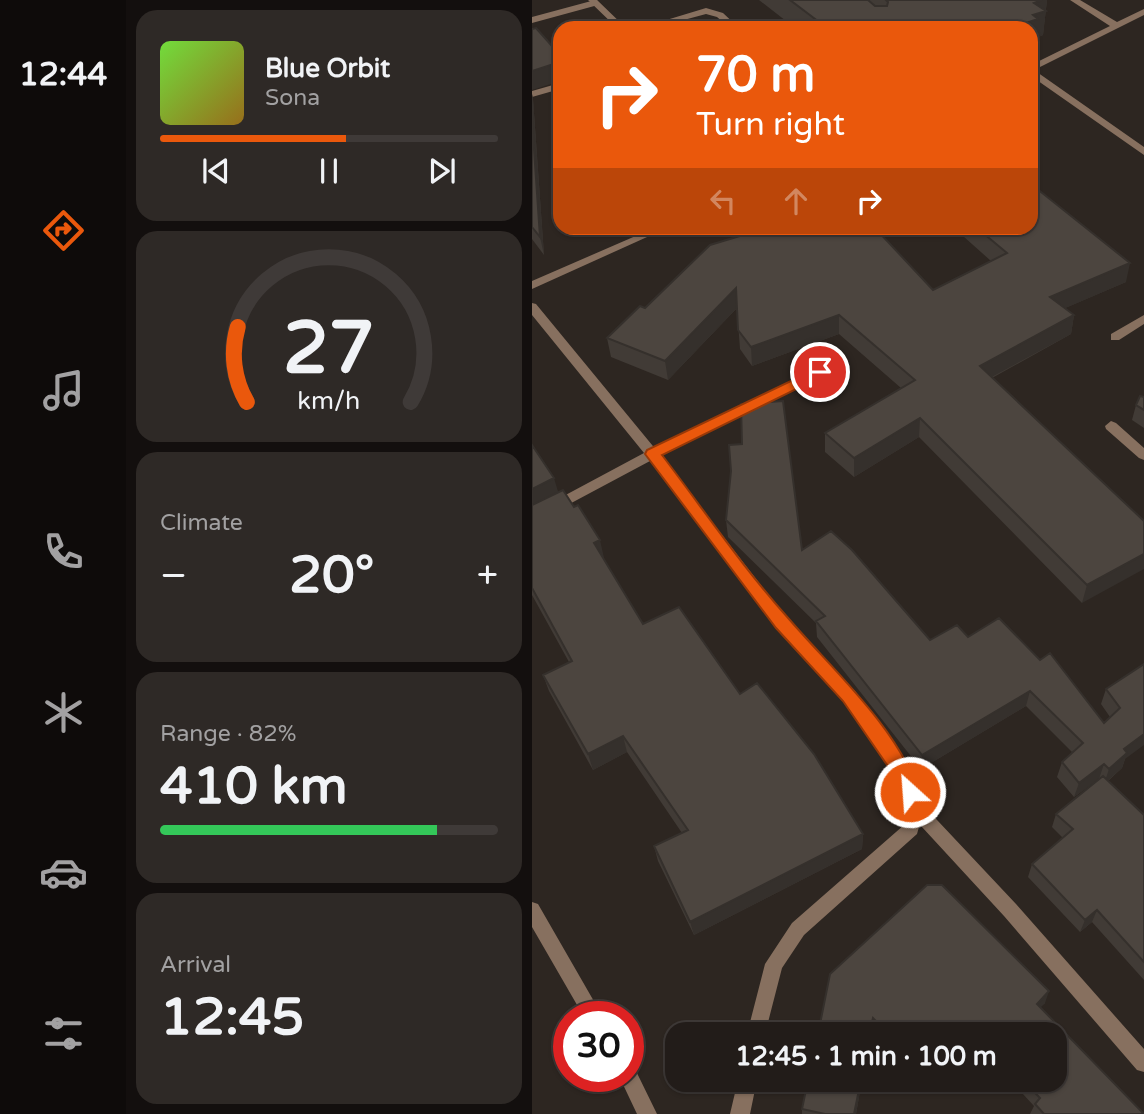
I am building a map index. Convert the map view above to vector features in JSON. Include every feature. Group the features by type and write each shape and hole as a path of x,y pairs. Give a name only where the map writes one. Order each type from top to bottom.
{"street":[{"path":"1074,0 1115,25"},
{"path":"532,20 594,1 615,21"},
{"path":"670,21 706,11 719,15 726,21"},
{"path":"1038,66 1144,12"},
{"path":"1038,75 1144,152"},
{"path":"532,94 553,88"},
{"path":"532,285 646,235"},
{"path":"532,307 652,454 782,623 850,696 904,774 916,809 1010,910 1144,1063"},
{"path":"1115,337 1144,319"},
{"path":"532,519 652,454 820,372"},
{"path":"1111,425 1144,455"},
{"path":"759,1022 774,964 798,929 911,829 916,809"},
{"path":"532,910 585,1001"},
{"path":"636,1092 647,1114"},
{"path":"740,1114 745,1092"}],"building":[{"path":"790,0 868,0 875,6 887,6 886,0 1042,0 1034,3 1046,11 1033,15 1038,19 1032,21 818,21"},
{"path":"536,28 553,47 553,64 532,71 532,29"},
{"path":"532,120 540,237 532,227"},
{"path":"1038,190 1130,263 1050,297 1074,315 980,366 1144,521 1144,554 1087,585 920,418 854,458 825,433 915,380 839,315 751,347 738,330 736,288 665,361 607,338 640,306 645,308 710,245 743,235 882,235 933,290 1007,253 985,235 1038,235"},
{"path":"1140,396 1144,397 1144,410 1136,405"},
{"path":"783,401 802,550 831,531 852,550 930,640 957,625 968,637 999,618 1040,660 1050,653 1104,723 1120,708 1106,689 1144,664 1144,734 1124,749 1127,753 1109,769 1104,764 1079,783 1062,762 1083,743 1030,691 922,755 816,621 825,616 726,520 731,471 729,445 742,444 741,404"},
{"path":"532,445 554,478 532,489"},
{"path":"563,490 574,507 578,505 600,540 594,543 643,624 679,607 740,694 757,683 814,754 863,834 690,922 654,846 688,830 623,736 588,754 543,675 572,661 532,588 532,505"},
{"path":"1103,776 1144,815 1144,962 1097,910 1085,920 1032,864 1073,829 1056,814"},
{"path":"927,885 942,885 1049,991 1037,1004 1055,1022 877,1022 873,1018 872,1022 820,1022 830,974"},
{"path":"1067,1035 1144,1114 1044,1114 1035,1104 1040,1098 1034,1092 1067,1092"},
{"path":"806,1092 859,1092 854,1114 825,1114 802,1109"}],"route":[{"path":"820,372 652,454 782,623 850,696 904,774 910,792"}]}
